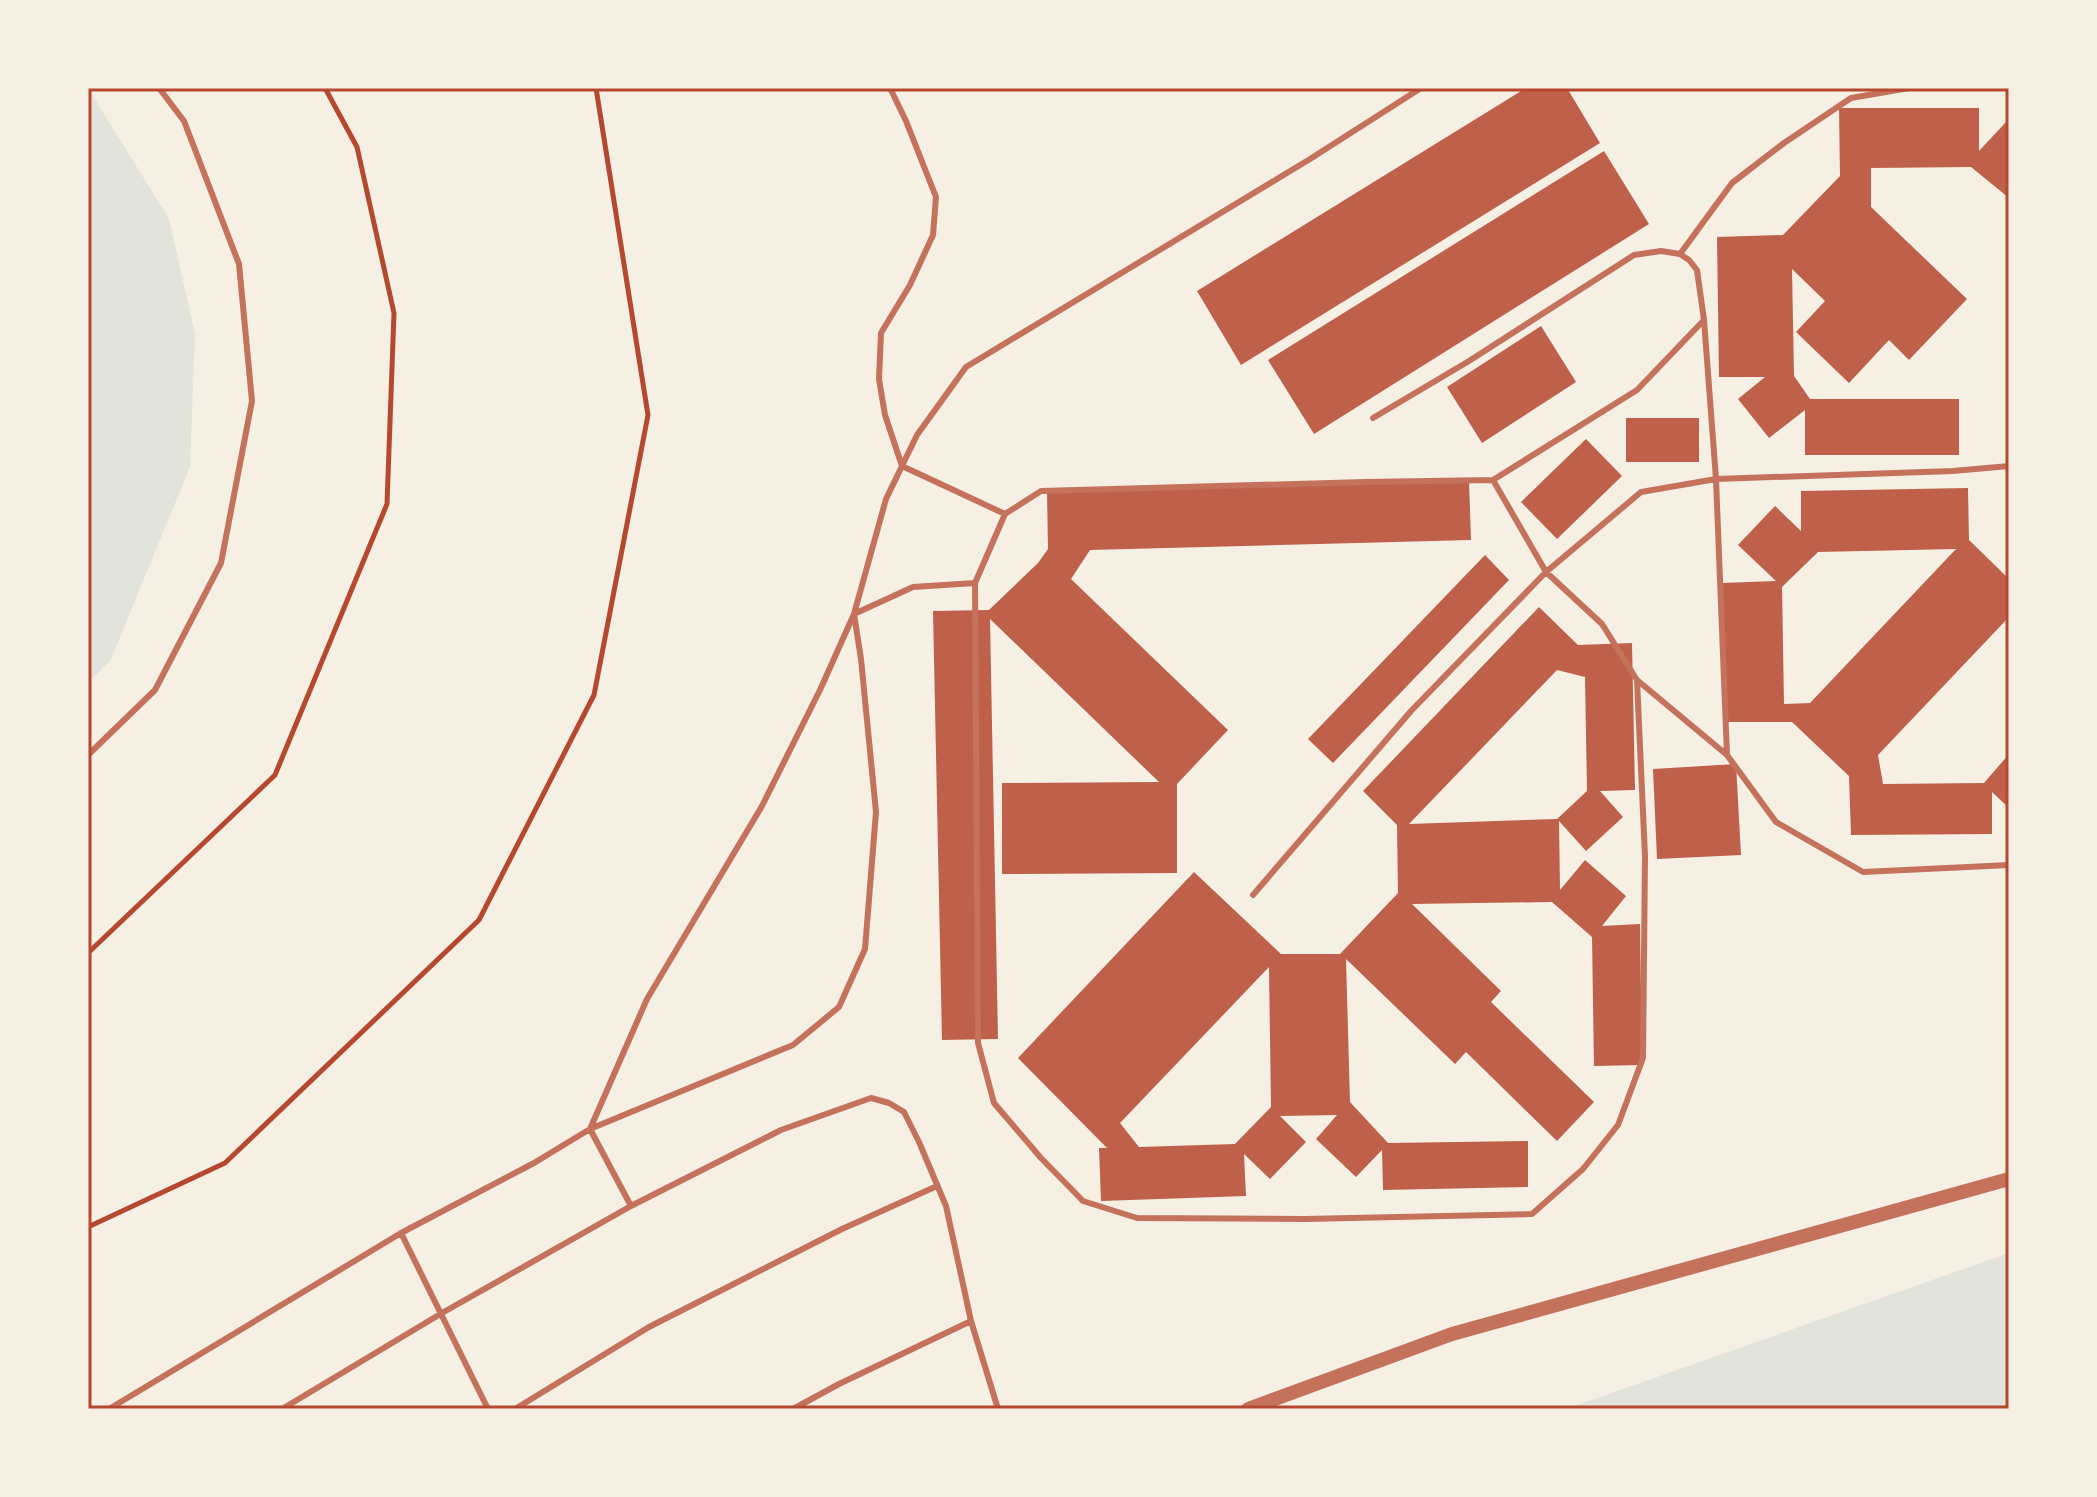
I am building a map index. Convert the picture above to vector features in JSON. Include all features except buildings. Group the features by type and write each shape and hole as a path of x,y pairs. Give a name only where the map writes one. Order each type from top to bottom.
{"street":[{"path":"1248,1409 1452,1334 2009,1179"}],"lane":[{"path":"88,755 155,690 221,563 252,401 239,264 184,121 159,88"},
{"path":"890,88 936,197 933,235 910,285 881,333 879,379 885,415 902,466 1005,514"},
{"path":"590,1129 647,999 762,806 820,690 854,614 886,499 917,435 966,367 1310,159 1421,88"},
{"path":"1680,254 1732,183 1784,143 1851,98 1909,88"},
{"path":"1373,418 1469,361 1634,255 1661,251 1680,254 1689,260 1697,270 1704,320 1716,479 1727,755"},
{"path":"1637,680 1645,856 1643,1058 1618,1125 1583,1169 1532,1214 1305,1219 1137,1218 1083,1201 994,1103 978,1043 975,583 1005,514 1041,491 1493,480 1637,390 1704,320"},
{"path":"1253,895 1411,711 1546,572 1641,492 1716,479 1953,471 2009,466"},
{"path":"1493,480 1546,572 1602,624 1637,680 1727,755 1776,822 1863,872 2009,865"},
{"path":"854,614 913,587 975,583"},
{"path":"109,1409 401,1233 534,1163 590,1129 793,1045 839,1007 865,949 876,812 854,614"},
{"path":"282,1409 442,1313 631,1206 781,1130 871,1098 889,1103 904,1112 946,1206 971,1321 998,1409"},
{"path":"590,1129 631,1206"},
{"path":"515,1409 649,1327 842,1229 937,1186"},
{"path":"401,1233 488,1409"},
{"path":"793,1409 971,1321"}],"path":[{"path":"88,953 275,775 387,504 394,313 357,147 325,88"},
{"path":"88,1227 225,1163 479,920 594,695 648,415 596,88"}],"shaded area":[{"path":"88,88 169,219 195,334 190,467 111,659 88,683"},
{"path":"2009,1253 2009,1409 1566,1409"}]}
